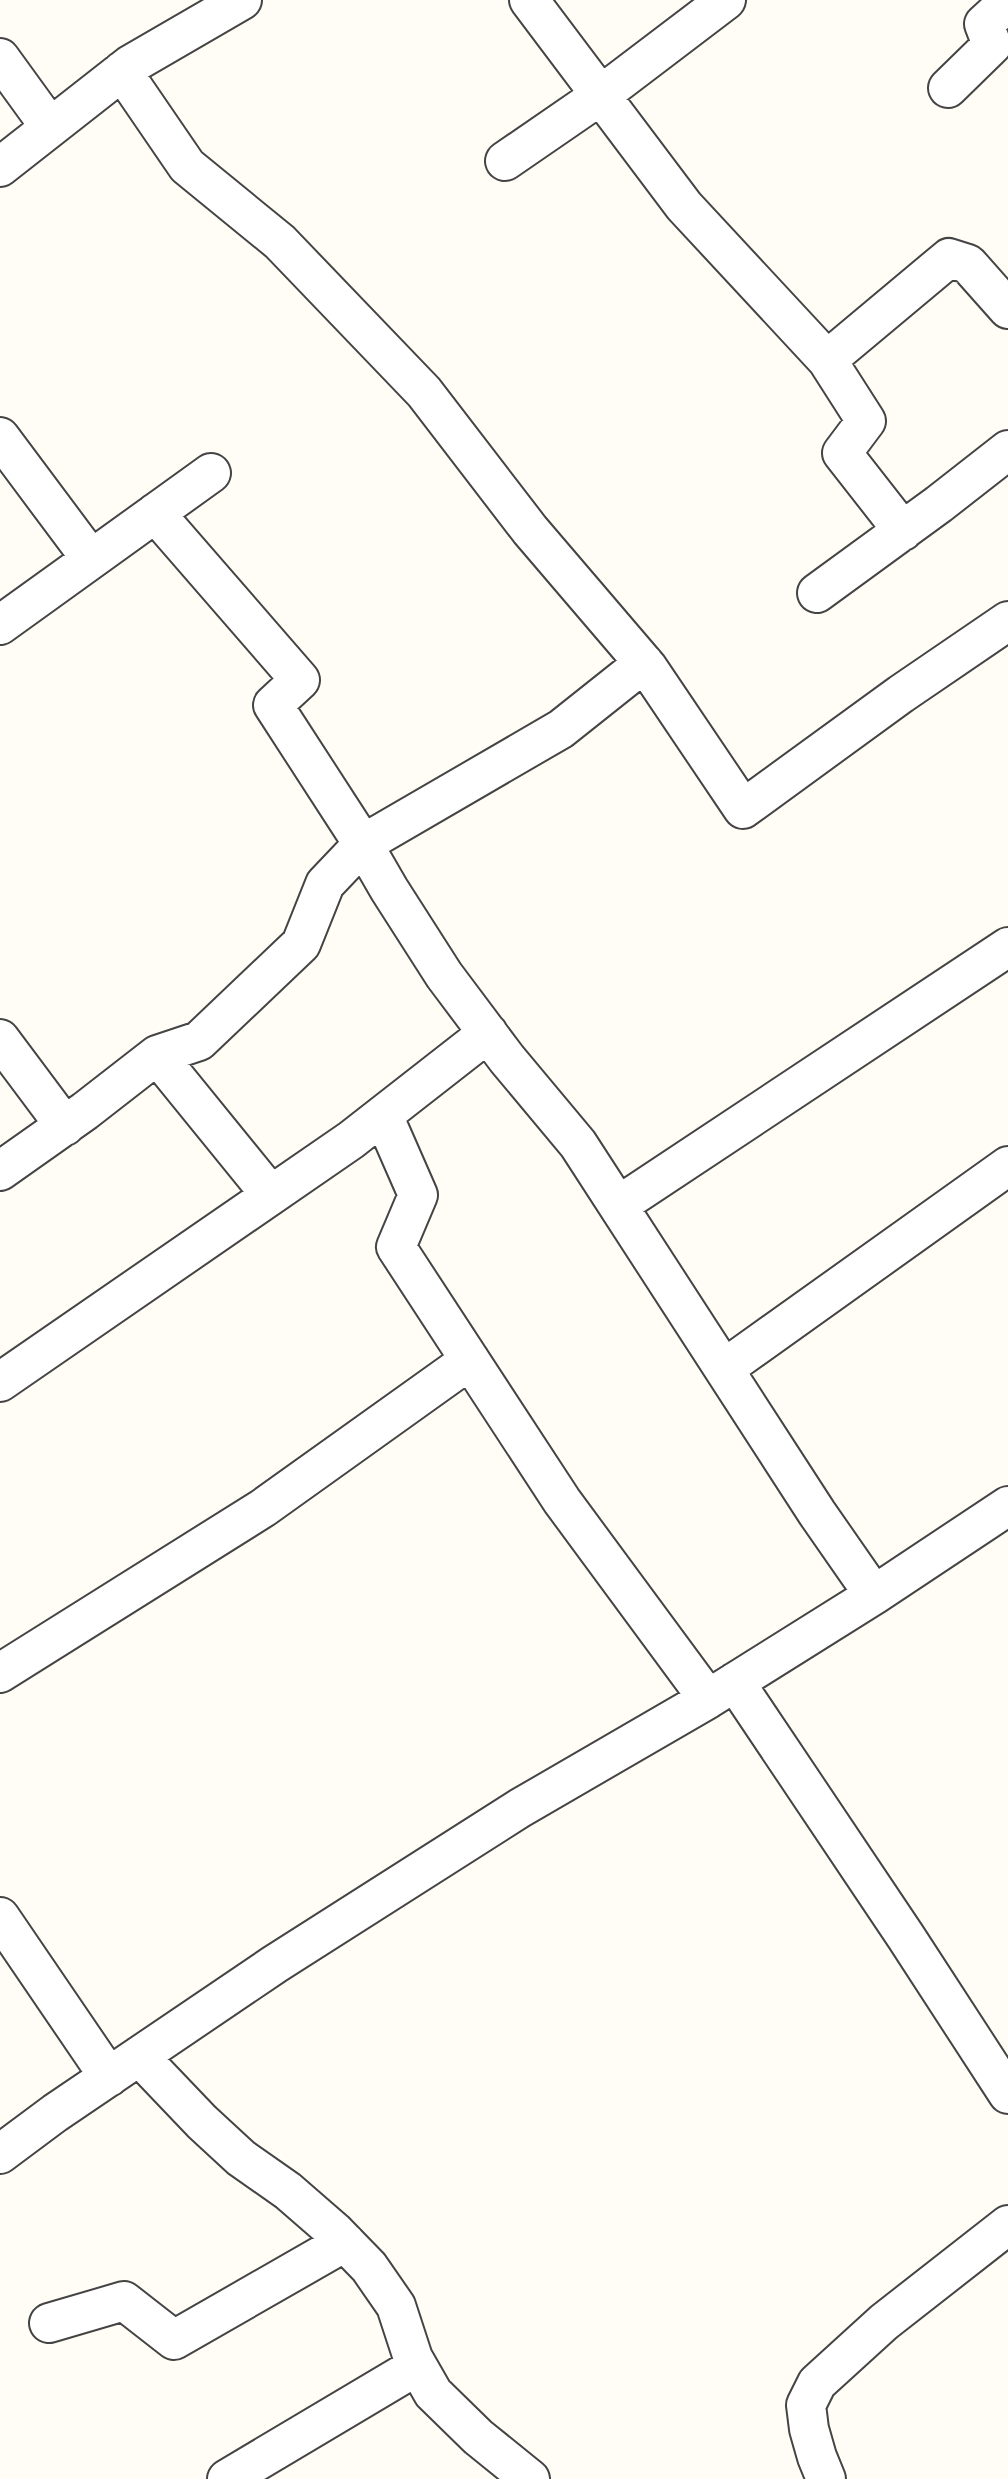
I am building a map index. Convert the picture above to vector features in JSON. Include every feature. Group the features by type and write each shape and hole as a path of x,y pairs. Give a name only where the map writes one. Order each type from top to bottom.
{"street":[{"path":"0,167 122,71 242,0"},
{"path":"529,0 684,206 827,360 866,421 842,453 903,531"},
{"path":"505,161 601,95 726,0"},
{"path":"948,88 992,45 984,24 1008,2"},
{"path":"0,58 50,127"},
{"path":"122,71 187,166 280,242 424,392 530,530 644,663 743,808 1008,621"},
{"path":"827,360 949,258 968,264 1008,309"},
{"path":"0,437 91,559"},
{"path":"817,593 1008,450"},
{"path":"0,625 211,473"},
{"path":"155,513 300,681 273,705 444,975 578,1144 725,1367 817,1513 874,1595"},
{"path":"0,1171 65,1126 157,1055 199,1041 301,944 325,884 363,844 561,729 644,663"},
{"path":"620,1205 1008,947"},
{"path":"0,1382 351,1140 488,1033"},
{"path":"0,1039 65,1126"},
{"path":"157,1055 270,1194"},
{"path":"383,1115 418,1195 396,1247 562,1501 721,1690 906,1937 1008,2094"},
{"path":"725,1367 1008,1166"},
{"path":"0,1673 263,1508 470,1360"},
{"path":"0,2154 275,1964 520,1808 721,1690 874,1595 1008,1506"},
{"path":"0,1917 124,2066 202,2122 242,2158 288,2191 369,2267 396,2306 413,2358 433,2393 478,2437 530,2479"},
{"path":"827,2479 814,2448 806,2405 817,2383 884,2322 1008,2225"},
{"path":"49,2323 124,2301 174,2340 345,2242"},
{"path":"227,2479 417,2366"}]}
